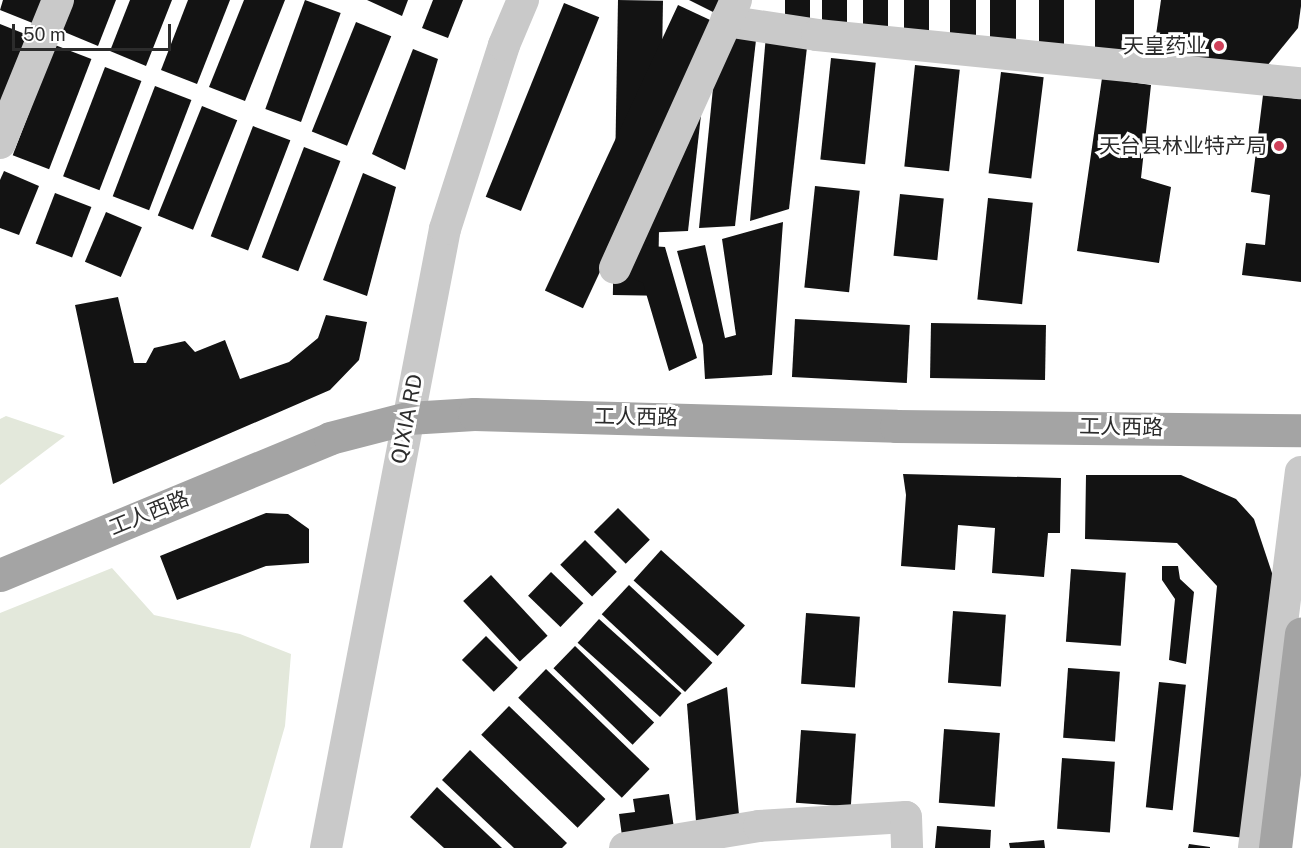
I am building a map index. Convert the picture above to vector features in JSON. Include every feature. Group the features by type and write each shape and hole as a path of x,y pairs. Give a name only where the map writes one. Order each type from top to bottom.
{"main road":[{"name":"工人西路","path":"0,575 330,438 408,418 486,414 896,426 1301,430"},
{"path":"1275,848 1301,634"}],"street":[{"path":"0,143 58,0"},
{"name":"QIXIA RD","path":"326,848 445,229 504,45 523,0"},
{"path":"615,268 731,11 817,35 1301,83"},
{"path":"1254,848 1301,472"},
{"path":"625,848 759,826 906,817 907,848"}],"shaded area":[{"path":"6,416 65,436 0,485 0,419"},
{"path":"112,568 154,615 240,634 291,654 285,726 250,848 0,848 0,613"}],"building":[{"path":"3,0 44,0 35,24 0,10"},
{"path":"74,0 116,0 98,46 62,31"},
{"path":"130,0 172,0 146,66 110,51"},
{"path":"188,0 230,0 197,84 161,70"},
{"path":"244,0 285,0 245,101 209,87"},
{"path":"305,0 341,13 301,122 265,109"},
{"path":"367,0 408,0 402,16"},
{"path":"433,0 463,0 448,38 422,28"},
{"path":"618,0 663,1 658,296 613,295"},
{"path":"689,0 726,0 719,15"},
{"path":"785,0 810,0 810,25 785,25"},
{"path":"822,0 847,0 847,29 822,29"},
{"path":"863,0 888,0 888,32 863,32"},
{"path":"904,0 929,0 929,35 904,35"},
{"path":"950,0 976,0 976,40 950,40"},
{"path":"990,0 1016,0 1016,44 990,44"},
{"path":"1039,0 1064,0 1064,49 1039,49"},
{"path":"1095,0 1134,0 1134,51 1095,51"},
{"name":"天皇药业","path":"1161,0 1301,0 1301,6 1298,28 1258,77 1152,63"},
{"path":"564,3 599,17 521,211 486,197"},
{"path":"678,5 716,23 583,308 545,290"},
{"path":"356,22 391,36 347,146 312,131"},
{"path":"0,24 30,36 0,112"},
{"path":"757,31 735,226 699,228 714,78 733,32"},
{"path":"766,35 808,38 789,209 750,221"},
{"path":"55,45 91,59 49,169 13,155"},
{"path":"413,49 438,59 405,170 372,154"},
{"path":"831,58 876,63 865,164 820,159"},
{"path":"915,65 960,70 949,171 904,166"},
{"path":"105,67 141,81 99,190 63,176"},
{"path":"1001,72 1044,77 1031,178 989,173"},
{"path":"1102,78 1151,85 1141,178 1171,187 1159,263 1077,251"},
{"path":"155,86 191,100 149,210 113,196"},
{"name":"天台县林业特产局","path":"1263,95 1301,99 1301,282 1242,275 1246,243 1265,245 1270,195 1251,192"},
{"path":"202,106 237,120 193,230 158,215"},
{"path":"701,115 688,231 640,233"},
{"path":"253,126 290,140 248,250 211,236"},
{"path":"304,147 340,161 298,271 262,257"},
{"path":"4,171 39,186 19,235 0,228 0,180"},
{"path":"363,173 396,187 367,296 323,280"},
{"path":"815,186 860,191 849,292 804,287"},
{"path":"55,193 91,207 72,257 36,243"},
{"path":"900,194 944,199 937,260 894,256"},
{"path":"988,198 1033,203 1022,304 977,299"},
{"path":"106,212 142,227 121,277 85,262"},
{"path":"783,222 772,375 705,379 703,345 677,251 705,245 725,338 736,335 722,239"},
{"path":"636,245 665,247 697,358 669,371 643,283 623,274"},
{"path":"118,297 134,363 146,363 154,348 185,341 195,352 225,340 240,379 289,362 318,338 326,315 367,322 359,360 330,390 113,484 75,305"},
{"path":"795,319 910,325 907,383 792,377"},
{"path":"931,323 1046,325 1045,380 930,378"},
{"path":"903,474 1061,478 1060,533 1048,533 1044,577 992,573 995,528 958,525 955,570 901,566 906,495"},
{"path":"1086,475 1181,475 1236,499 1254,519 1275,582 1245,838 1193,832 1217,586 1177,543 1085,539"},
{"path":"618,508 650,540 626,564 594,532"},
{"path":"266,513 288,514 309,529 309,563 266,566 177,600 160,556"},
{"path":"585,540 617,572 592,597 560,565"},
{"path":"661,550 745,626 718,656 634,580"},
{"path":"1162,566 1178,566 1180,579 1194,592 1186,664 1169,660 1175,599 1162,580"},
{"path":"1071,569 1126,573 1121,646 1066,642"},
{"path":"551,572 583,603 560,627 528,596"},
{"path":"491,575 548,636 520,662 463,601"},
{"path":"629,585 712,663 685,692 602,614"},
{"path":"953,611 1006,615 1001,687 948,683"},
{"path":"806,613 860,617 855,688 801,684"},
{"path":"599,619 681,693 660,717 578,643"},
{"path":"486,636 518,668 494,692 462,660"},
{"path":"575,646 654,722 633,745 553,668"},
{"path":"1068,668 1120,672 1115,741 1063,738"},
{"path":"546,669 650,769 622,798 518,698"},
{"path":"1159,682 1186,685 1173,810 1146,807"},
{"path":"727,687 739,815 696,821 687,704"},
{"path":"509,706 605,799 578,828 481,735"},
{"path":"944,729 1000,733 995,807 939,803"},
{"path":"801,730 856,734 851,807 796,803"},
{"path":"470,750 567,843 562,848 514,848 442,780"},
{"path":"1062,758 1115,762 1110,833 1057,829"},
{"path":"437,787 502,848 444,848 410,817"},
{"path":"669,794 674,828 622,836 619,814 635,812 633,799"},
{"path":"937,826 991,830 990,848 935,848"},
{"path":"1044,840 1045,848 1010,848 1009,843"},
{"path":"1189,844 1210,847 1210,848 1188,848"}],"place":[{"name":"天皇药业","path":"1219,46"},
{"name":"天台县林业特产局","path":"1279,146"}]}
